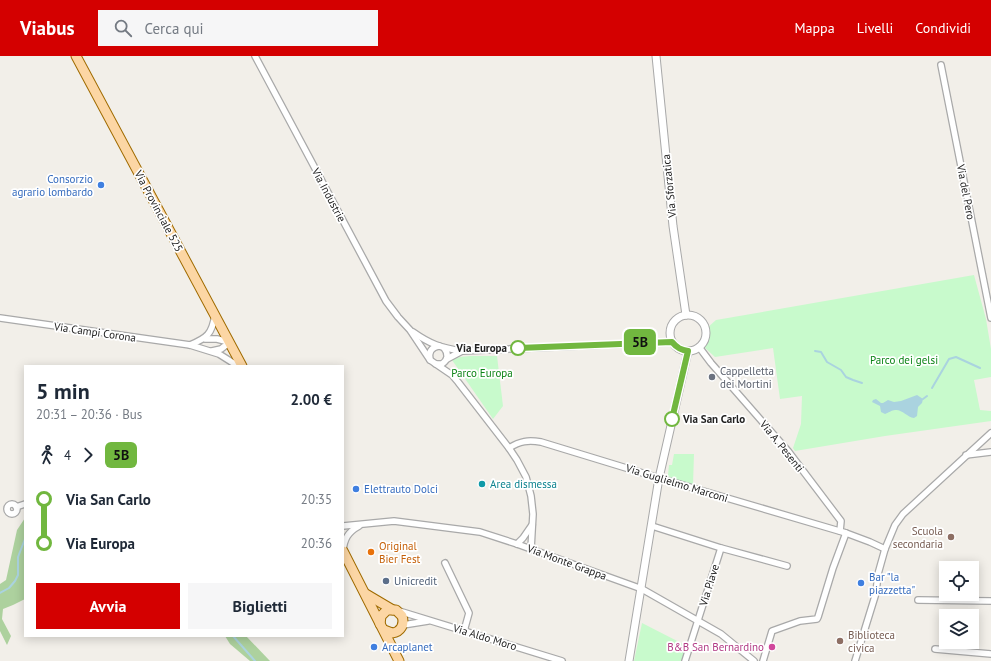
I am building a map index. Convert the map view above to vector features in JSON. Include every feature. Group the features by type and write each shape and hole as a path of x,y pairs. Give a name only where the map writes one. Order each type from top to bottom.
{"main road":[{"name":"Via Provinciale 525","path":"76,56 242,365"},
{"path":"344,553 397,658"},
{"path":"365,593 395,610 403,617 396,641 397,658"},
{"path":"395,610 387,610 384,613 381,618 382,627 390,633 401,628"}],"street":[{"name":"Via Industrie","path":"254,56 386,301 410,330 432,362 452,375 510,448 517,460 526,477 531,496 533,514 531,549"},
{"name":"Via Sforzatica","path":"656,56 673,226 686,315"},
{"name":"Via del Pero","path":"941,65 991,318"},
{"path":"205,339 212,330 215,315"},
{"path":"686,315 696,316 703,323 706,329 706,336 699,347 688,351 681,350 672,342 670,332 671,325 675,320 680,316 686,315"},
{"name":"Via Campi Corona","path":"0,318 190,344 223,356 236,365"},
{"name":"Via Industrie","path":"410,330 426,341 442,347 448,354 447,359 452,375"},
{"name":"Via Campi Corona","path":"190,344 205,339 217,339 230,342"},
{"path":"210,351 217,351 230,342"},
{"path":"462,351 447,359 442,364 432,362 430,354 431,350 436,347 462,351 672,342"},
{"name":"Via A. Pesenti","path":"699,347 711,363 788,451 840,520 843,532"},
{"path":"629,661 659,478 688,351"},
{"path":"855,661 876,593 878,574 885,548 895,525 903,514 991,433"},
{"name":"Via Guglielmo Marconi","path":"510,448 517,443 529,440 541,442 843,532 885,548"},
{"path":"966,455 991,452"},
{"path":"16,507 24,504"},
{"name":"Via Monte Grappa","path":"361,525 394,521 480,532 517,544 642,589 721,634 754,661"},
{"path":"344,526 361,525"},
{"path":"344,543 347,536 354,528 361,525"},
{"path":"517,544 532,525"},
{"path":"652,526 721,548 787,566"},
{"path":"762,661 772,631 800,621 818,618 843,532"},
{"name":"Via Piave","path":"685,661 721,548"},
{"path":"445,563 469,613 464,631"},
{"path":"918,600 991,601"},
{"name":"Via Aldo Moro","path":"395,610 562,661"},
{"name":"Via Aldo Moro","path":"401,628 430,621"},
{"path":"935,649 991,654"}],"green space":[{"name":"Parco dei gelsi","path":"974,275 986,319 991,349 991,377 974,380 980,410 991,411 991,421 885,436 795,451 793,448 801,424 802,396 780,399 773,348 715,357 704,347 707,338 707,328 716,320"},
{"name":"Parco Europa","path":"470,356 497,356 503,406 493,419 452,360"},
{"path":"674,454 694,454 693,485 670,478 668,475 669,465 672,465"},
{"path":"24,520 24,600 3,609 2,619 11,636 7,645 0,631 0,584 6,580 17,530"},
{"path":"642,623 687,646 682,661 634,661"},
{"path":"226,637 247,637 270,661 250,661 230,644"}],"water":[{"path":"917,395 923,399 922,403 918,407 917,416 914,418 898,410 893,410 885,414 881,412 880,406 872,402 876,399 881,403 888,400 894,402 901,401"}],"waterway":[{"path":"815,351 821,352 827,362 841,370 846,377 862,383"},
{"path":"932,388 949,359 956,357 980,368"},
{"path":"923,399 927,396"},
{"path":"0,593 9,588 18,575 18,557 24,542"},
{"path":"234,637 255,661"}],"bus line":[{"name":"5B","path":"518,348 661,341 672,342 681,350 688,351 672,419"}],"place":[{"name":"Consorzio agrario lombardo","path":"101,185"},
{"name":"Via Europa","path":"518,348"},
{"name":"Cappelletta dei Mortini","path":"712,377"},
{"name":"Via San Carlo","path":"672,419"},
{"name":"Area dismessa","path":"482,484"},
{"name":"Elettrauto Dolci","path":"356,489"},
{"name":"Scuola secondaria","path":"951,537"},
{"name":"Original Bier Fest","path":"371,552"},
{"name":"Unicredit","path":"386,581"},
{"name":"Bar \"la piazzetta\"","path":"861,583"},
{"name":"Biblioteca civica","path":"840,641"},
{"name":"Arcaplanet","path":"374,647"},
{"name":"B&B San Bernardino","path":"772,647"}]}
